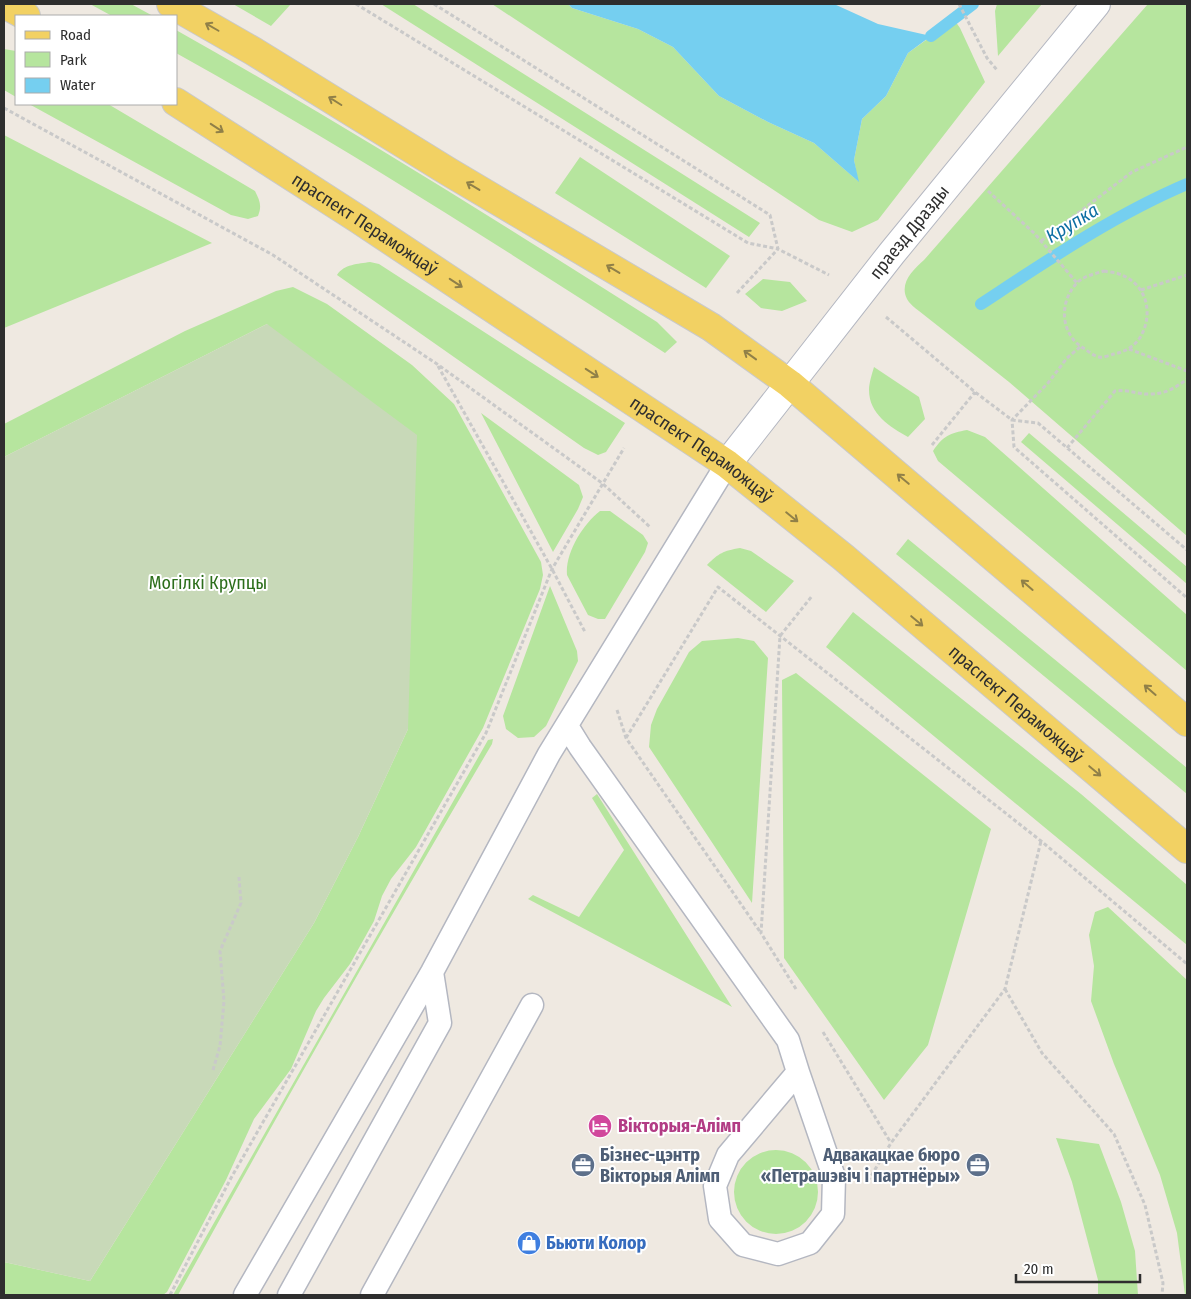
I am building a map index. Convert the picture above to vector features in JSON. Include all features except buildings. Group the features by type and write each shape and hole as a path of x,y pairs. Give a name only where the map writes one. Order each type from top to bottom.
{"main road":[{"path":"4,4 24,15"},
{"path":"171,4 253,50 449,172 711,327 790,384 1187,722"},
{"name":"праспект Пераможцаў","path":"178,103 366,224 727,464 843,557 1187,849"}],"street":[{"name":"праезд Дразды","path":"727,464 892,252 1096,4"}],"lane":[{"path":"245,1295 432,972 549,754 727,464"},
{"path":"567,726 788,1040 834,1177 832,1214 810,1243 778,1254 743,1245 720,1219 715,1186 728,1155 798,1072"},
{"path":"290,1295 440,1023 432,972"},
{"path":"372,1295 532,1004"}],"path":[{"path":"356,4 748,243 778,248 837,279"},
{"path":"434,4 770,215 778,248"},
{"path":"959,4 987,58 1000,74"},
{"path":"4,108 273,255 437,364 602,483 655,531"},
{"path":"1041,241 1132,172 1187,147"},
{"path":"982,185 1041,241 1077,282"},
{"path":"737,293 778,248"},
{"path":"1104,272 1118,274 1131,280 1142,290 1147,302 1148,316 1145,329 1139,340 1129,349 1119,354 1099,357 1080,347 1071,336 1065,323 1064,308 1068,294 1077,282 1090,275 1104,272"},
{"path":"1142,290 1187,275"},
{"path":"883,314 975,392 1012,420 1038,423 1187,550"},
{"path":"1080,347 1067,358 1048,383 1012,420 1014,447 1187,598"},
{"path":"1129,349 1187,371"},
{"path":"1067,448 1115,391 1124,390 1152,394 1176,388 1187,379"},
{"path":"932,445 975,392"},
{"path":"170,1295 231,1178 486,733 552,569 624,448"},
{"path":"626,738 718,587 1041,841 1187,964"},
{"path":"797,992 761,933 780,636 812,596"},
{"path":"866,1184 892,1143 1005,989 1041,841"},
{"path":"213,1070 220,1046 224,1001 220,951 241,903 239,877"},
{"path":"1005,989 1042,1053 1114,1134 1145,1205 1163,1283 1162,1295"},
{"path":"818,1025 892,1143"}],"green space":[{"path":"90,4 131,4 151,15 110,15"},
{"path":"233,4 291,4 271,26"},
{"path":"381,4 413,4 760,223 749,237"},
{"path":"492,4 568,4 572,8 638,29 673,47 719,96 768,122 814,143 858,181 854,160 862,119 886,96 908,53 947,25 953,18 960,28 985,82 878,220 852,232 819,220"},
{"path":"997,4 1042,4 998,56 995,11"},
{"path":"1148,4 1187,4 1187,536 1009,382 914,307 908,301 905,293 908,277"},
{"path":"178,31 359,136 479,210 657,322 677,342 665,353 362,161 178,54"},
{"path":"4,49 15,51 15,96 4,90"},
{"path":"31,105 110,105 255,191 260,204 258,216 248,219 231,215"},
{"path":"4,135 212,243 4,328"},
{"path":"580,157 730,256 706,288 555,193"},
{"path":"370,262 379,264 625,423 606,452 598,455 584,448 337,275 347,267"},
{"path":"763,279 790,282 807,301 782,311 761,308 745,294"},
{"path":"293,287 327,304 412,365 454,404 541,562 543,575 540,589 483,728 416,847 391,879 382,896 374,921 350,964 316,1011 291,1069 254,1119 226,1180 167,1292 163,1295 4,1295 4,1262 90,1281 314,923 358,837 408,729 267,324 4,457 4,424 185,331 276,291"},
{"name":"Могілкі Крупцы","path":"267,324 417,435 408,729 358,837 314,923 90,1281 4,1262 4,457"},
{"path":"874,367 919,397 925,419 908,437 882,419 873,406 869,390"},
{"path":"481,413 579,485 583,497 553,552"},
{"path":"967,430 985,437 1187,615 1187,671 938,461 933,451 940,442 951,434"},
{"path":"1029,433 1187,567 1187,584 1021,442"},
{"path":"600,511 610,511 643,535 648,543 645,552 605,619 598,619 588,615 567,575 569,558 576,540 587,523"},
{"path":"908,539 1187,768 1187,794 896,554"},
{"path":"740,548 751,551 794,581 766,612 707,565 722,553"},
{"path":"550,586 577,651 578,661 546,726 534,737 518,738 506,729 503,716"},
{"path":"853,612 1081,794 1187,885 1187,945 826,647"},
{"path":"738,638 754,641 768,658 752,903 649,747 651,725 657,709 689,652 702,641"},
{"path":"796,673 991,829 928,1045 884,1100 784,958 782,680"},
{"path":"493,739 492,744 333,1018 178,1295 173,1295 488,740"},
{"path":"597,794 732,1007 528,899 533,895 579,917 624,850 592,798"},
{"path":"1108,907 1187,980 1187,1295 1185,1295 1177,1233 1160,1175 1114,1064 1091,1001 1094,966 1089,935 1095,912"},
{"path":"1056,1138 1099,1144 1121,1202 1135,1251 1138,1295 1098,1295 1098,1280 1072,1182"},
{"path":"776,1150 792,1153 806,1162 815,1176 818,1192 815,1208 806,1222 792,1231 776,1234 760,1231 746,1222 737,1208 734,1192 737,1176 746,1162 760,1153"}],"water":[{"path":"568,4 834,4 878,24 931,36 908,53 886,96 862,119 854,160 859,182 814,143 768,122 719,96 673,47 638,29 572,8"}],"waterway":[{"path":"931,36 973,4"},
{"name":"Крупка","path":"981,304 1107,224 1187,184"}],"place":[{"name":"Вікторыя-Алімп","path":"600,1126"},
{"name":"Бізнес-цэнтр Вікторыя Алімп","path":"583,1165"},
{"name":"Адвакацкае бюро «Петрашэвіч і партнёры»","path":"978,1165"},
{"name":"Бьюти Колор","path":"529,1243"}]}
